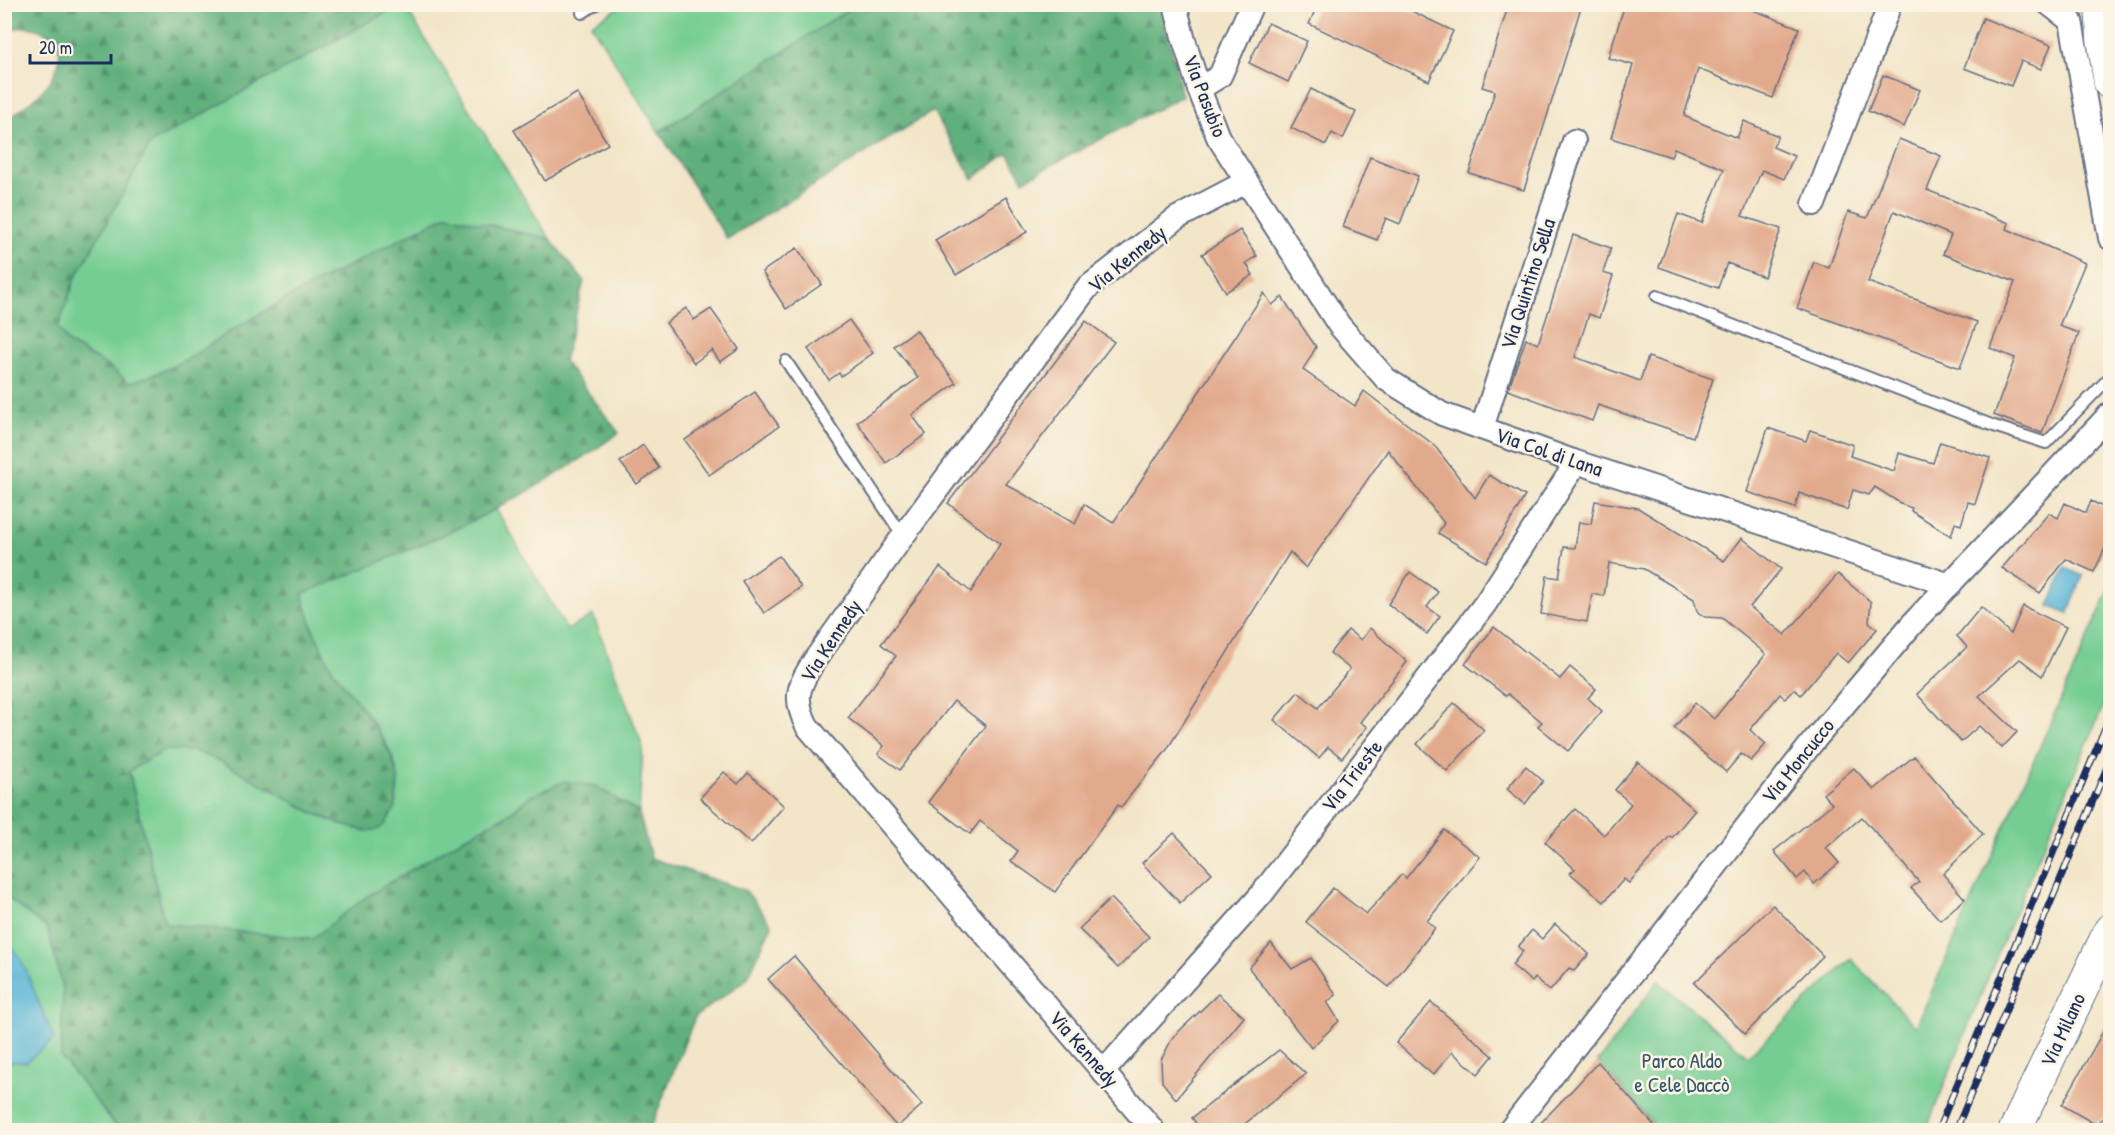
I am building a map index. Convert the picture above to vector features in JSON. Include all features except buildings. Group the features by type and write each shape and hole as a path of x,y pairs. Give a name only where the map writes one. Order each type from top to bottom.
{"street":[{"name":"Via Pasubio","path":"1175,4 1199,89 1218,137 1246,182"},
{"path":"1199,89 1220,76 1252,4"},
{"path":"1814,204 1890,4"},
{"path":"2049,4 2071,21 2110,238"},
{"path":"2101,4 2103,38 2110,83"},
{"name":"Via Quintino Sella","path":"1482,428 1574,141"},
{"name":"Via Col di Lana","path":"1246,182 1339,325 1386,379 1442,414 1574,461 1950,585"},
{"name":"Via Kennedy","path":"1153,1131 807,726 799,710 798,695 809,670 903,536 1087,288 1177,218 1246,182"},
{"name":"Via Moncucco","path":"1510,1131 1811,744 1912,623 2110,414"},
{"name":"Via Trieste","path":"1103,1072 1261,895 1485,604 1569,474 1574,461"},
{"name":"Via Milano","path":"2015,1131 2110,930"}],"lane":[{"path":"582,13 596,4"},
{"path":"1657,296 1994,426 2046,443 2110,377"},
{"path":"786,361 903,536"}],"green space":[{"path":"5,4 399,5 151,143 74,281 58,328 68,343 111,368 129,383 161,372 191,357 293,295 447,215 550,239 584,281 564,361 619,433 548,480 493,511 302,594 313,630 332,669 376,727 391,756 398,777 395,808 385,824 379,829 366,831 343,825 312,812 220,761 193,751 165,750 129,771 165,924 312,939 363,899 462,839 507,815 531,796 565,781 595,786 639,813 651,858 746,891 772,925 747,979 695,1017 650,1130 119,1130 61,1057 63,989 48,929 4,895 5,122 44,89 54,74 60,57 56,41 38,29 27,27 5,31"},
{"path":"857,4 1162,5 1182,96 1024,180 1008,153 973,179 933,111 727,239 659,132"},
{"path":"399,5 404,5 550,239 447,215 293,295 226,334 192,357 161,372 129,383 111,368 68,343 58,328 74,281 151,143"},
{"path":"623,5 857,5 659,132 591,24"},
{"path":"496,509 567,630 593,615 643,747 639,813 595,786 531,795 507,815 462,839 363,899 313,939 165,924 129,771 162,751 181,749 199,753 240,771 313,813 339,824 366,831 395,808 398,776 394,761 371,720 333,670 323,652 302,594 436,538"},
{"name":"Parco Aldo e Cele Daccò","path":"2110,588 2110,690 2005,936 1926,1130 1659,1130 1598,1062 1658,981 1748,1056 1851,959 1916,1027"},
{"path":"4,895 48,929 63,989 61,1057 119,1130 5,1130"}],"water":[{"path":"2065,568 2083,576 2068,614 2049,606"},
{"path":"4,936 21,959 54,1039 26,1062 5,1062"}],"railway":[{"path":"1938,1130 2110,716"},
{"path":"1956,1130 2110,760"}]}
